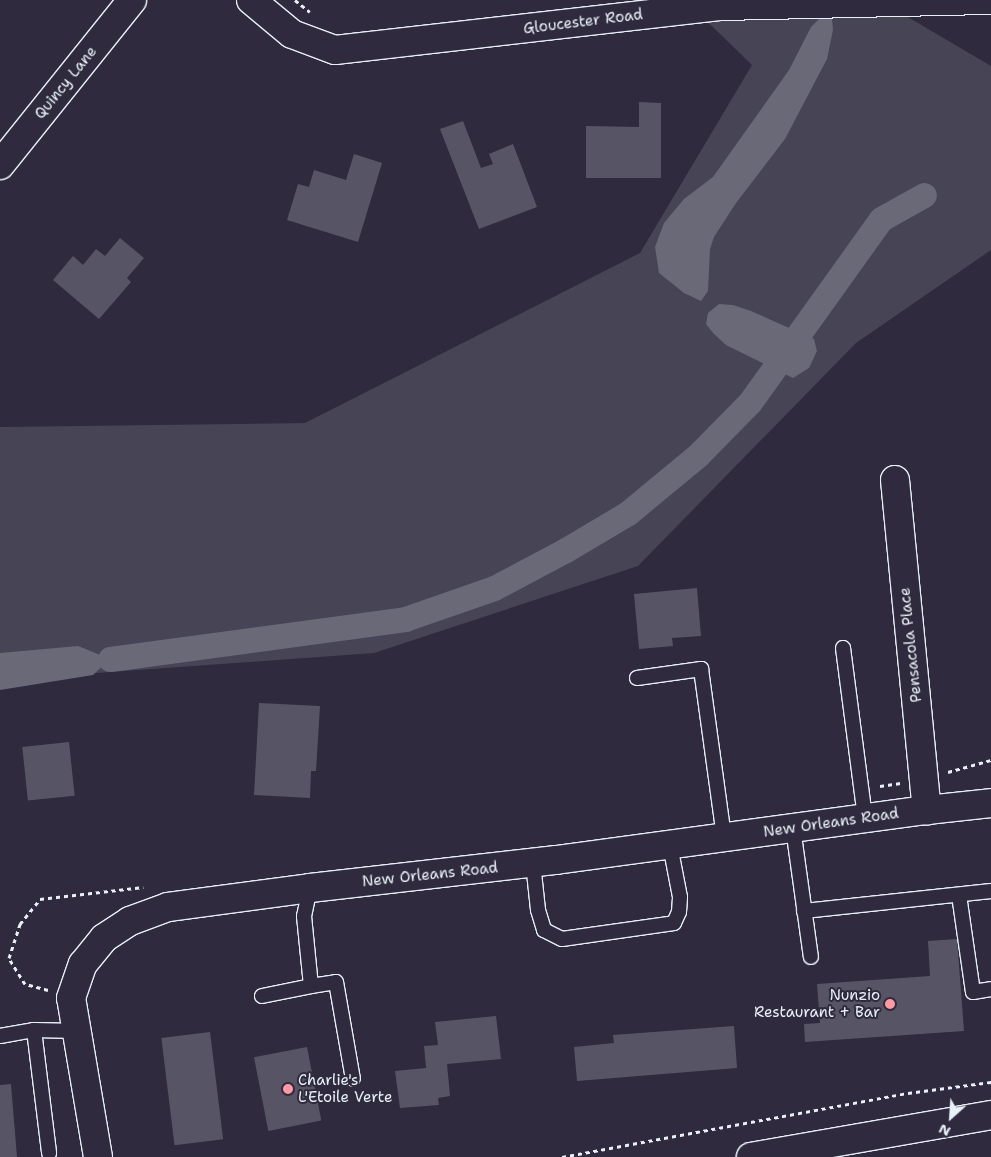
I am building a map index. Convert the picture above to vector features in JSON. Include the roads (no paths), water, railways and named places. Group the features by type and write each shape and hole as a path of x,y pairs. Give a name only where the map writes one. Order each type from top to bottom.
{"main road":[{"name":"Quincy Lane","path":"0,165 132,0"},
{"name":"Gloucester Road","path":"251,0 292,34 335,50 722,6 991,0"},
{"name":"Pensacola Place","path":"895,480 927,810"},
{"name":"New Orleans Road","path":"98,1157 71,998 83,964 104,938 130,921 168,907 310,888 533,863 991,803"},
{"path":"751,1157 991,1115"}],"lane":[{"path":"843,648 865,818"},
{"path":"637,678 701,670 724,837"},
{"path":"793,828 811,957"},
{"path":"533,863 538,910 544,930 562,939 674,923 679,912 680,897 670,845"},
{"path":"310,888 304,916 311,986"},
{"path":"804,911 991,891"},
{"path":"959,895 974,992 991,989"},
{"path":"262,996 336,982 353,1079"},
{"path":"0,1036 34,1030 77,1031"},
{"path":"34,1030 49,1153"}],"water":[{"path":"822,16 832,19 833,30 827,59 785,139 736,203 714,237 710,249 708,291 701,301 684,293 659,273 655,247 664,223 684,199 713,177 789,70 811,27"},
{"path":"719,304 733,305 751,311 814,339 817,351 809,368 793,378 726,345 706,324 708,313"},
{"path":"78,646 110,659 93,675 0,690 0,653"}],"waterway":[{"path":"110,659 405,619 494,588 564,551 628,513 698,455 750,402 881,219 924,195"}],"place":[{"name":"Nunzio Restaurant + Bar","path":"890,1004"},
{"name":"Charlie's L'Etoile Verte","path":"288,1089"}]}
